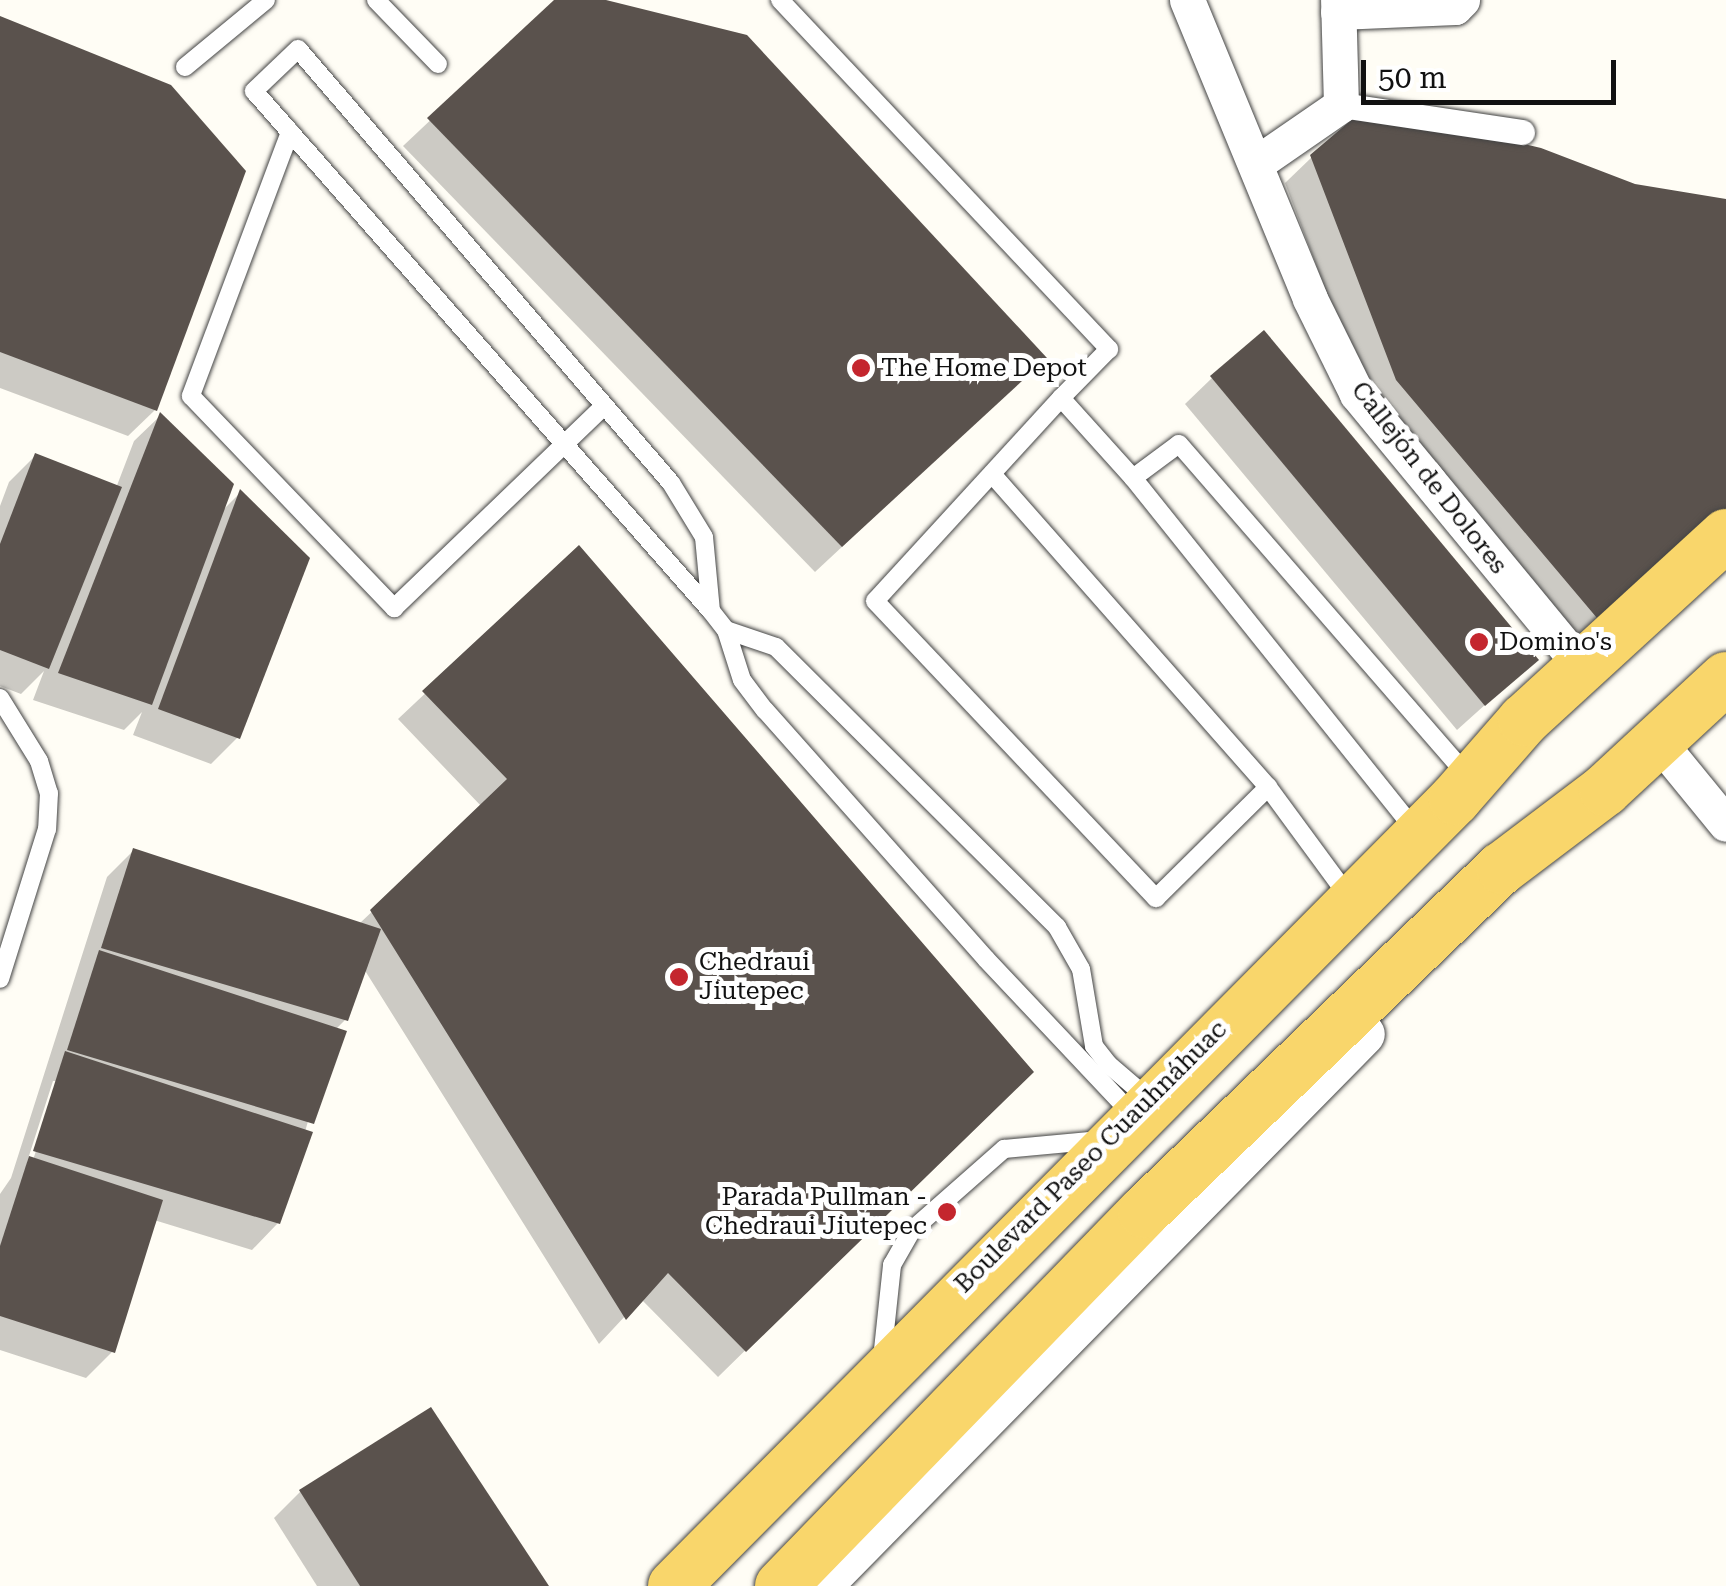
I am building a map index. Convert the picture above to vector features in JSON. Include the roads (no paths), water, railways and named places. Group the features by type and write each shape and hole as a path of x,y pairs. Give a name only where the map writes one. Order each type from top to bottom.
{"main road":[{"name":"Boulevard Paseo Cuauhnáhuac","path":"674,1586 1524,720 1726,535"},
{"path":"781,1586 1144,1212 1502,868 1605,790 1726,678"}],"street":[{"name":"Callejón de Dolores","path":"1187,0 1310,299 1357,394 1581,666"},
{"path":"1341,105 1338,6 1456,7 1462,0"},
{"path":"1257,163 1341,105 1522,132"},
{"path":"1658,741 1726,824"},
{"name":"Boulevard Paseo Cuauhnáhuac","path":"652,1586 882,1367 1132,1118 1411,826 1461,787"},
{"path":"821,1586 1605,790"}],"lane":[{"path":"185,68 266,0"},
{"path":"376,0 438,64"},
{"path":"780,0 1109,349 875,602 1156,898 1268,787"},
{"path":"711,611 704,538 671,483 298,49 254,91 568,443 711,611 726,630 742,680 765,710 1132,1118"},
{"path":"290,132 192,396 394,608 603,407"},
{"path":"1061,398 1133,478 1411,826"},
{"path":"1133,478 1179,444 1461,787"},
{"path":"992,474 1268,787 1346,893"},
{"path":"726,630 776,647 1057,927 1080,968 1094,1046 1108,1064 1132,1118"},
{"path":"0,698 39,761 49,792 47,829 0,979"},
{"path":"882,1367 892,1265 912,1230 1004,1149 1132,1118"}],"place":[{"name":"The Home Depot","path":"861,368"},
{"name":"Domino's","path":"1479,642"},
{"name":"Chedraui Jiutepec","path":"679,977"},
{"name":"Parada Pullman - Chedraui Jiutepec","path":"947,1212"}]}
